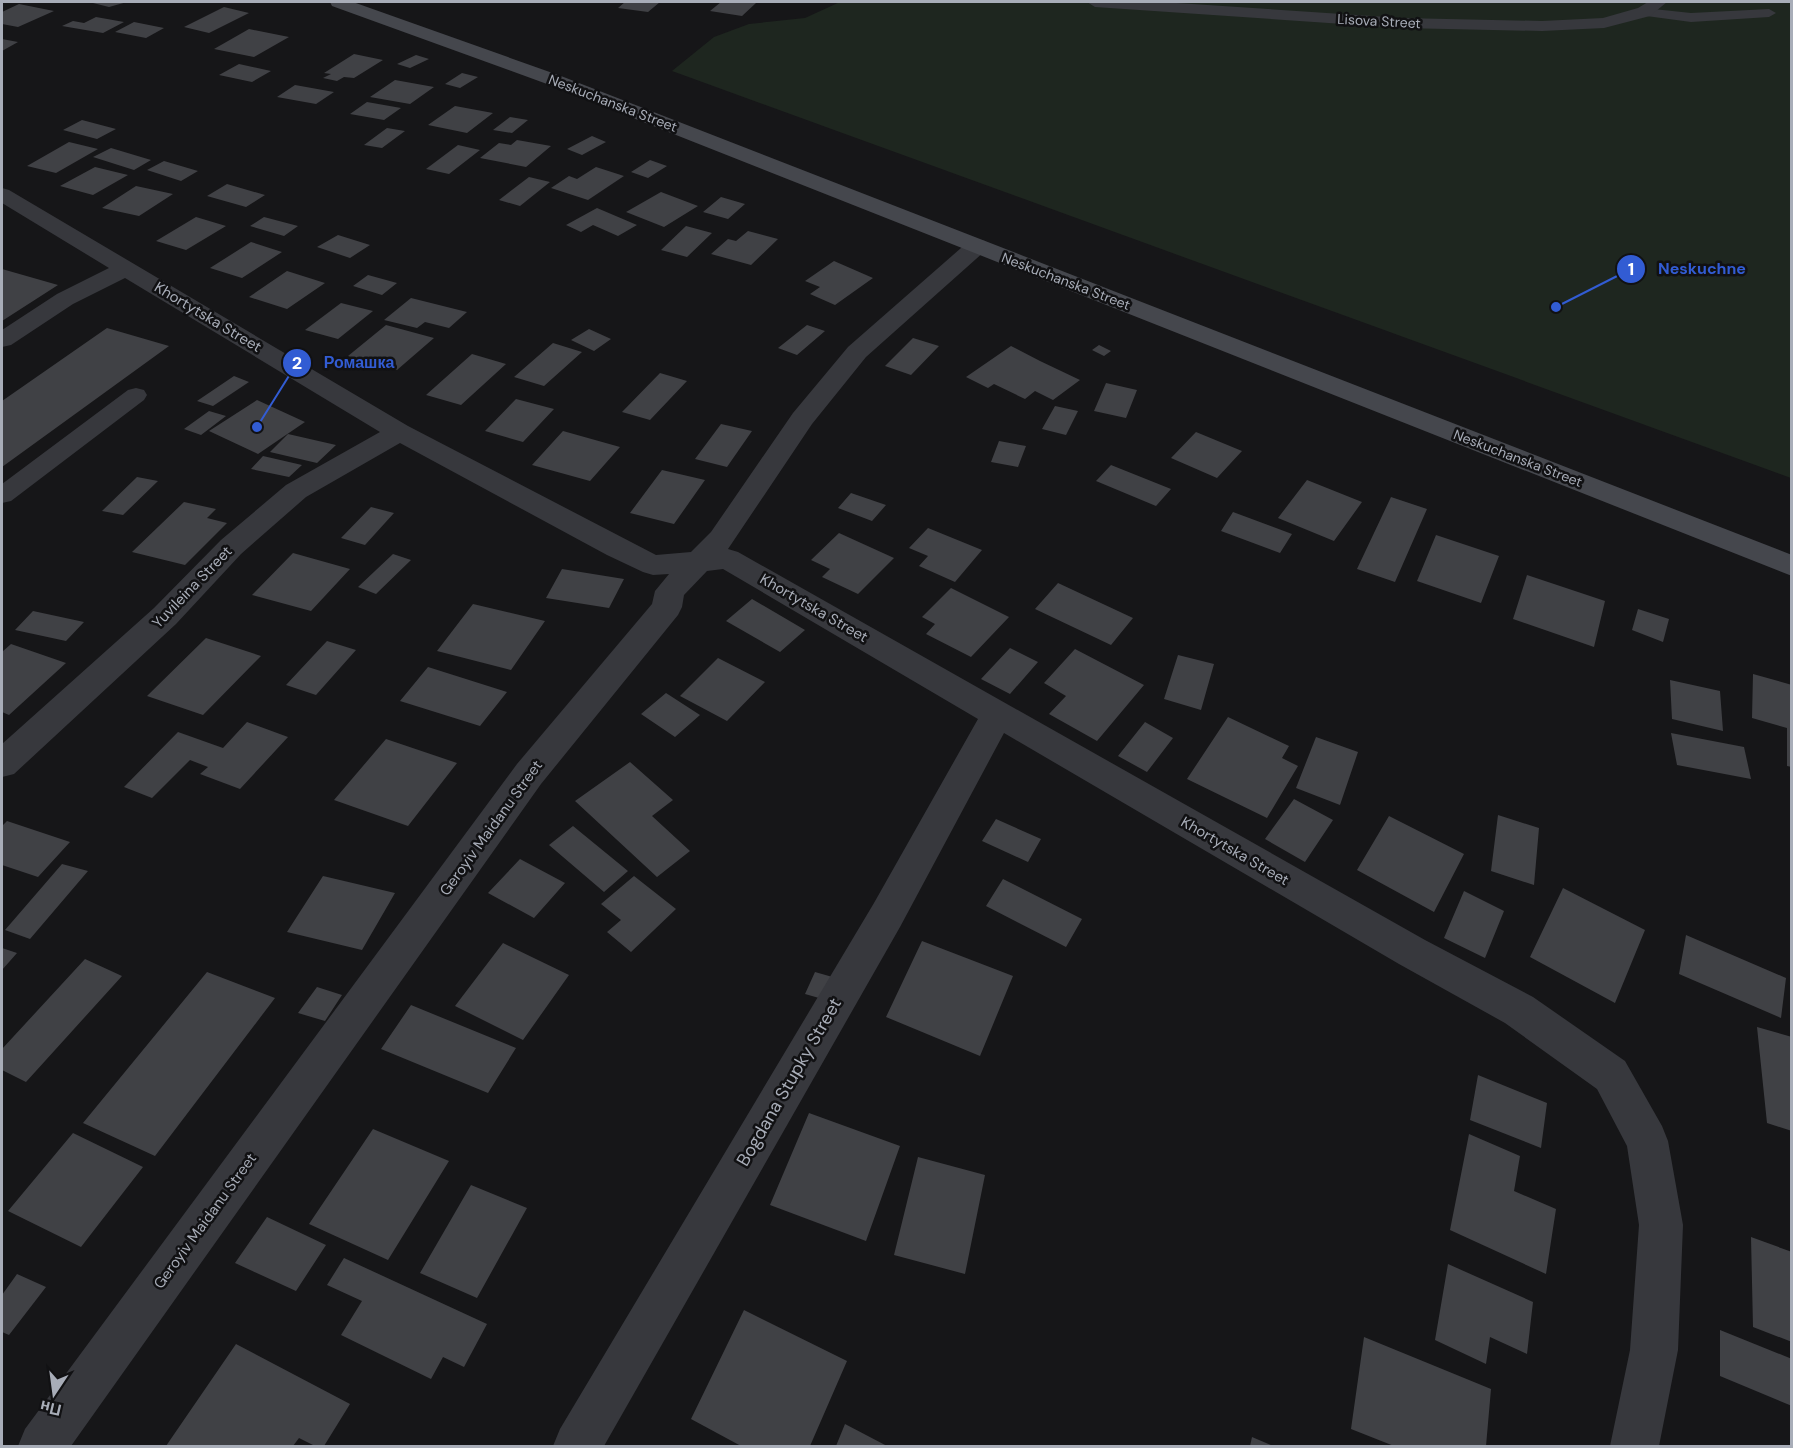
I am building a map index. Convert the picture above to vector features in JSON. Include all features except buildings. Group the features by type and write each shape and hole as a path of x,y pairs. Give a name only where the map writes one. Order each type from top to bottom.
{"street":[{"name":"Neskuchanska Street","path":"338,2 554,80 1791,566"},
{"name":"Lisova Street","path":"1095,2 1402,23 1542,27 1604,23 1644,12 1659,2"},
{"name":"Khortytska Street","path":"2,194 399,432 653,565 728,559 1412,952 1519,1010 1611,1075 1647,1141 1660,1225 1654,1350 1635,1446"},
{"name":"Geroyiv Maidanu Street","path":"42,1446 529,774 666,608 670,591 721,539 802,419 857,352 977,246"},
{"path":"2,340 65,299 127,268"},
{"name":"Yuvileina Street","path":"2,764 165,616 231,547 296,491 399,432"},
{"name":"Bogdana Stupky Street","path":"577,1446 887,915 997,715"}],"lane":[{"path":"1644,12 1669,18 1698,20 1769,13"},
{"path":"2,495 136,395"}],"shaded area":[{"path":"840,2 1791,2 1791,478 672,71 714,37 749,24 805,18"}],"place":[{"name":"Neskuchne","path":"1556,307"},
{"name":"Ромашка","path":"257,427"}]}
